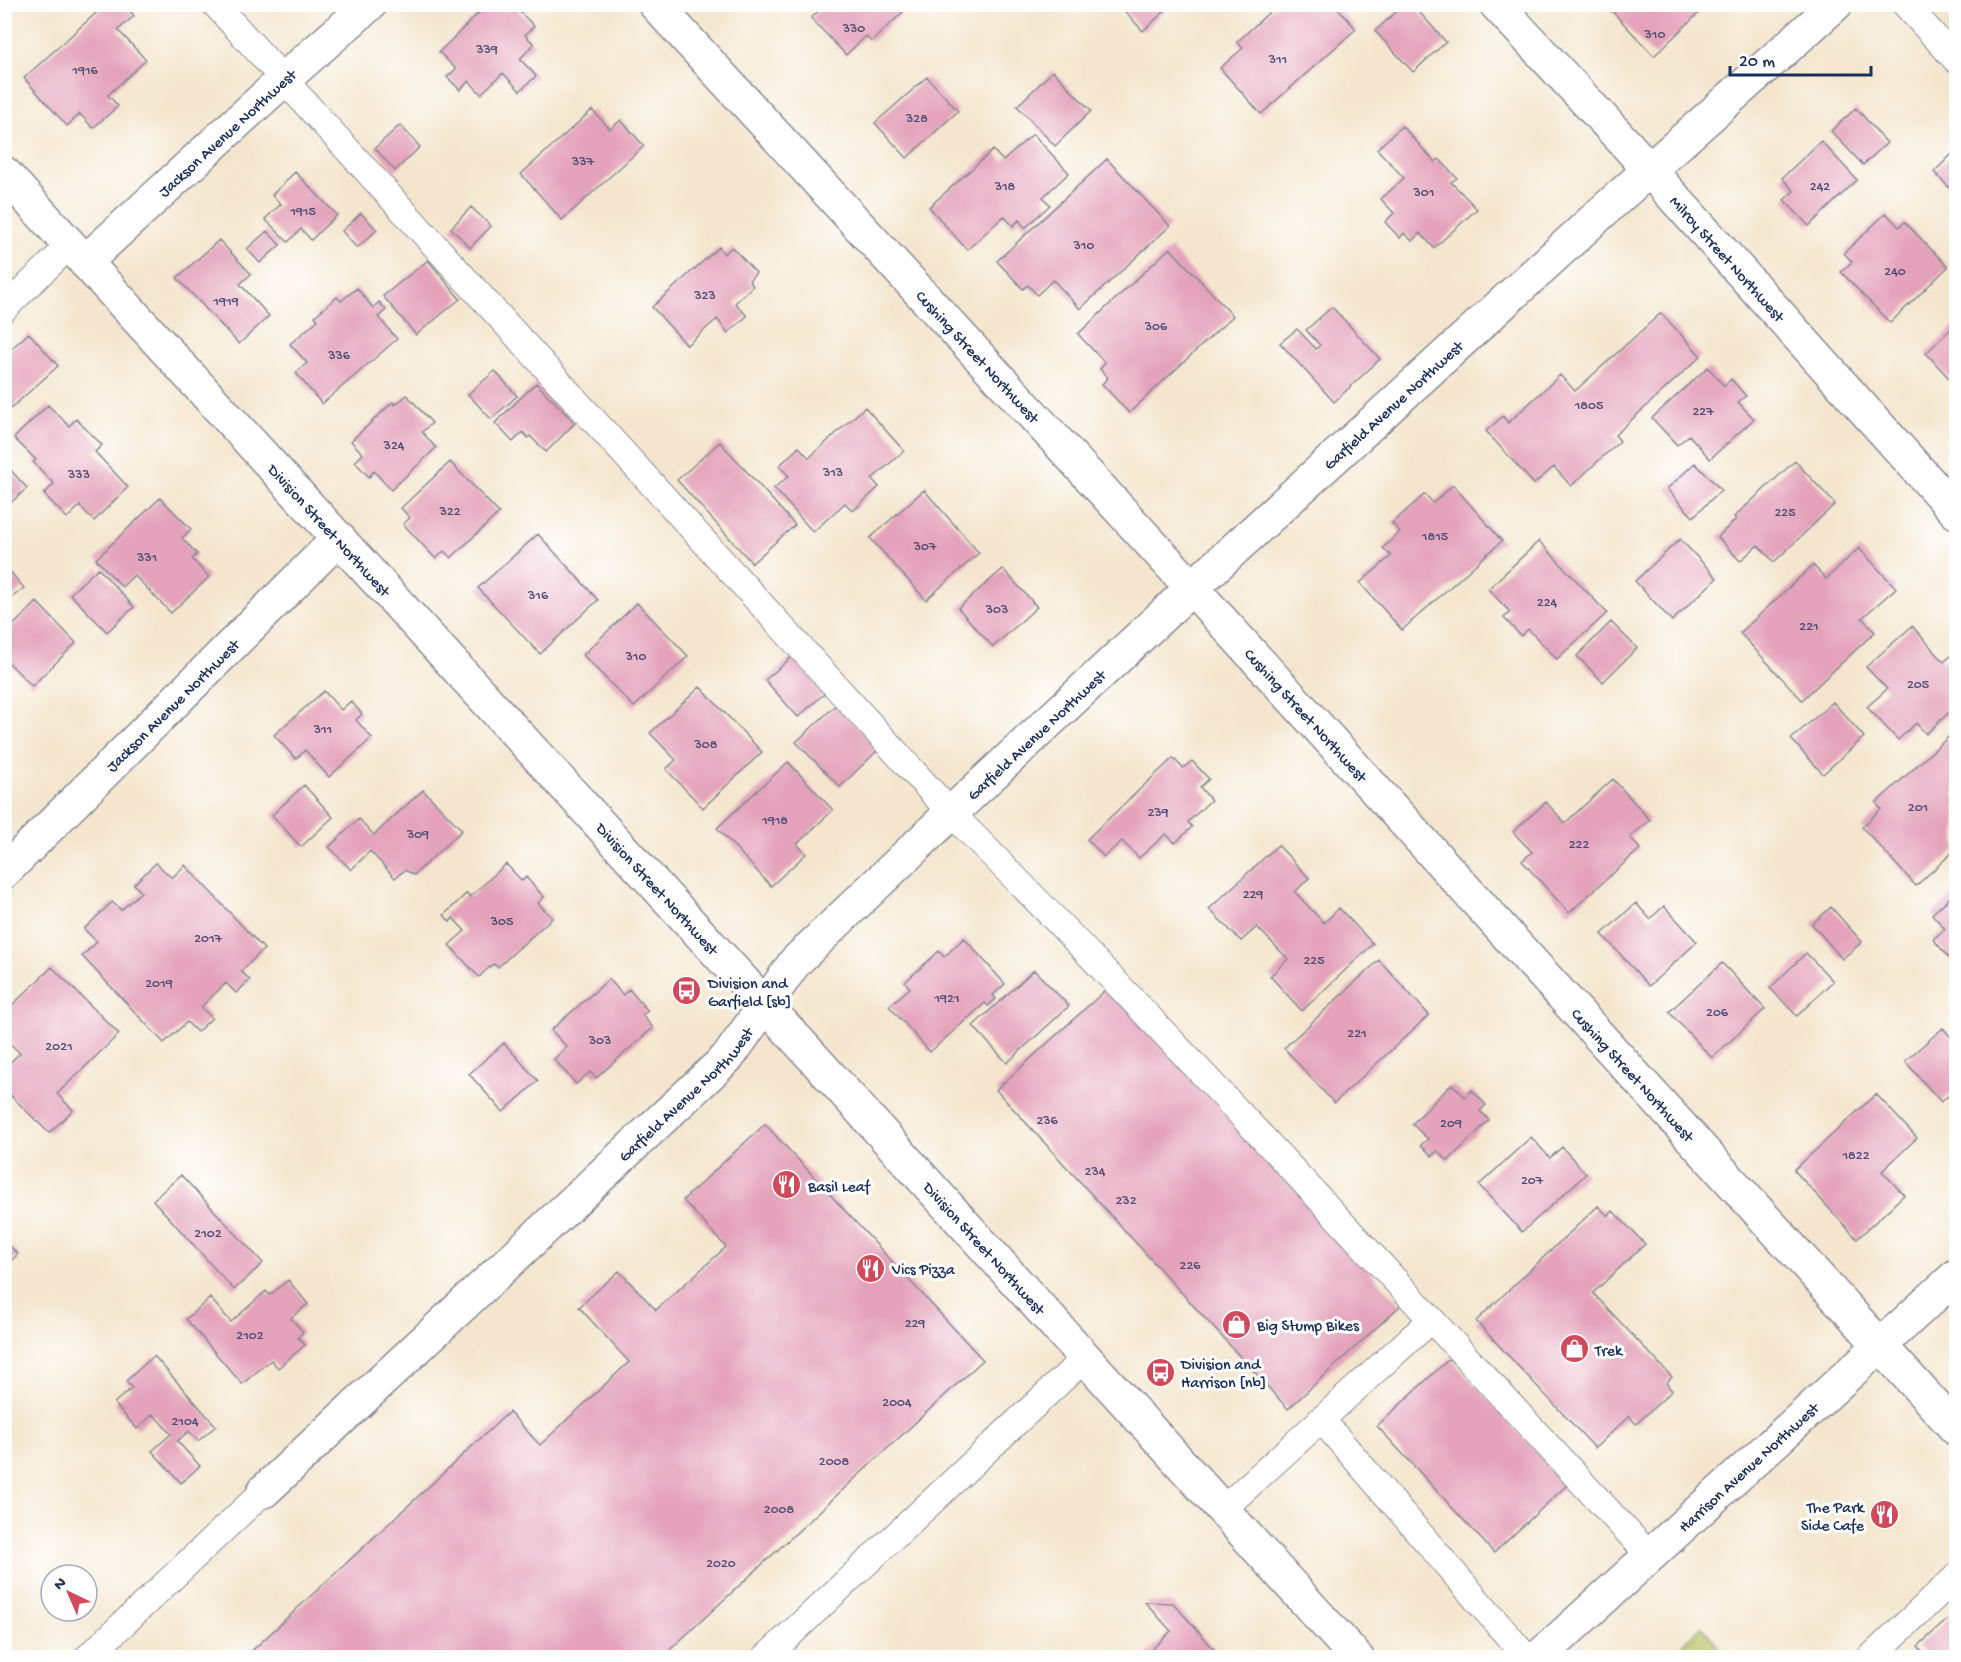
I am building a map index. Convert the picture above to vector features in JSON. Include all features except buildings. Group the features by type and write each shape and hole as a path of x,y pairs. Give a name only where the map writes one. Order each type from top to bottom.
{"street":[{"name":"Jackson Avenue Northwest","path":"78,254 370,4"},
{"name":"Cushing Street Northwest","path":"655,4 1192,588 1956,1429"},
{"name":"Milroy Street Northwest","path":"1496,4 1649,170 1956,512"},
{"name":"Garfield Avenue Northwest","path":"264,1491 729,1056 795,962 951,813 1192,588 1649,170 1836,4"},
{"name":"Division Street Northwest","path":"4,173 766,1005 1357,1658"},
{"name":"Jackson Avenue Northwest","path":"4,872 339,538"},
{"name":"Harrison Avenue Northwest","path":"1538,1658 1956,1276"}],"lane":[{"path":"215,4 951,813 1076,940 1650,1556"},
{"path":"1905,4 1956,60"},
{"path":"4,309 78,254"},
{"path":"1223,1509 1431,1320"},
{"path":"765,1658 1085,1358"},
{"path":"1321,1419 1527,1658"},
{"path":"87,1658 264,1491"},
{"path":"1870,1658 1956,1577"}],"green space":[{"path":"1702,1626 1726,1657 1669,1657"}],"place":[{"name":"Division and Garfield [sb]","path":"687,991"},
{"name":"Basil Leaf","path":"787,1185"},
{"name":"Vics Pizza","path":"871,1268"},
{"name":"Big Stump Bikes","path":"1236,1324"},
{"name":"Trek","path":"1574,1349"},
{"name":"Division and Harrison [nb]","path":"1160,1372"},
{"name":"The Park Side Cafe","path":"1885,1515"}]}
